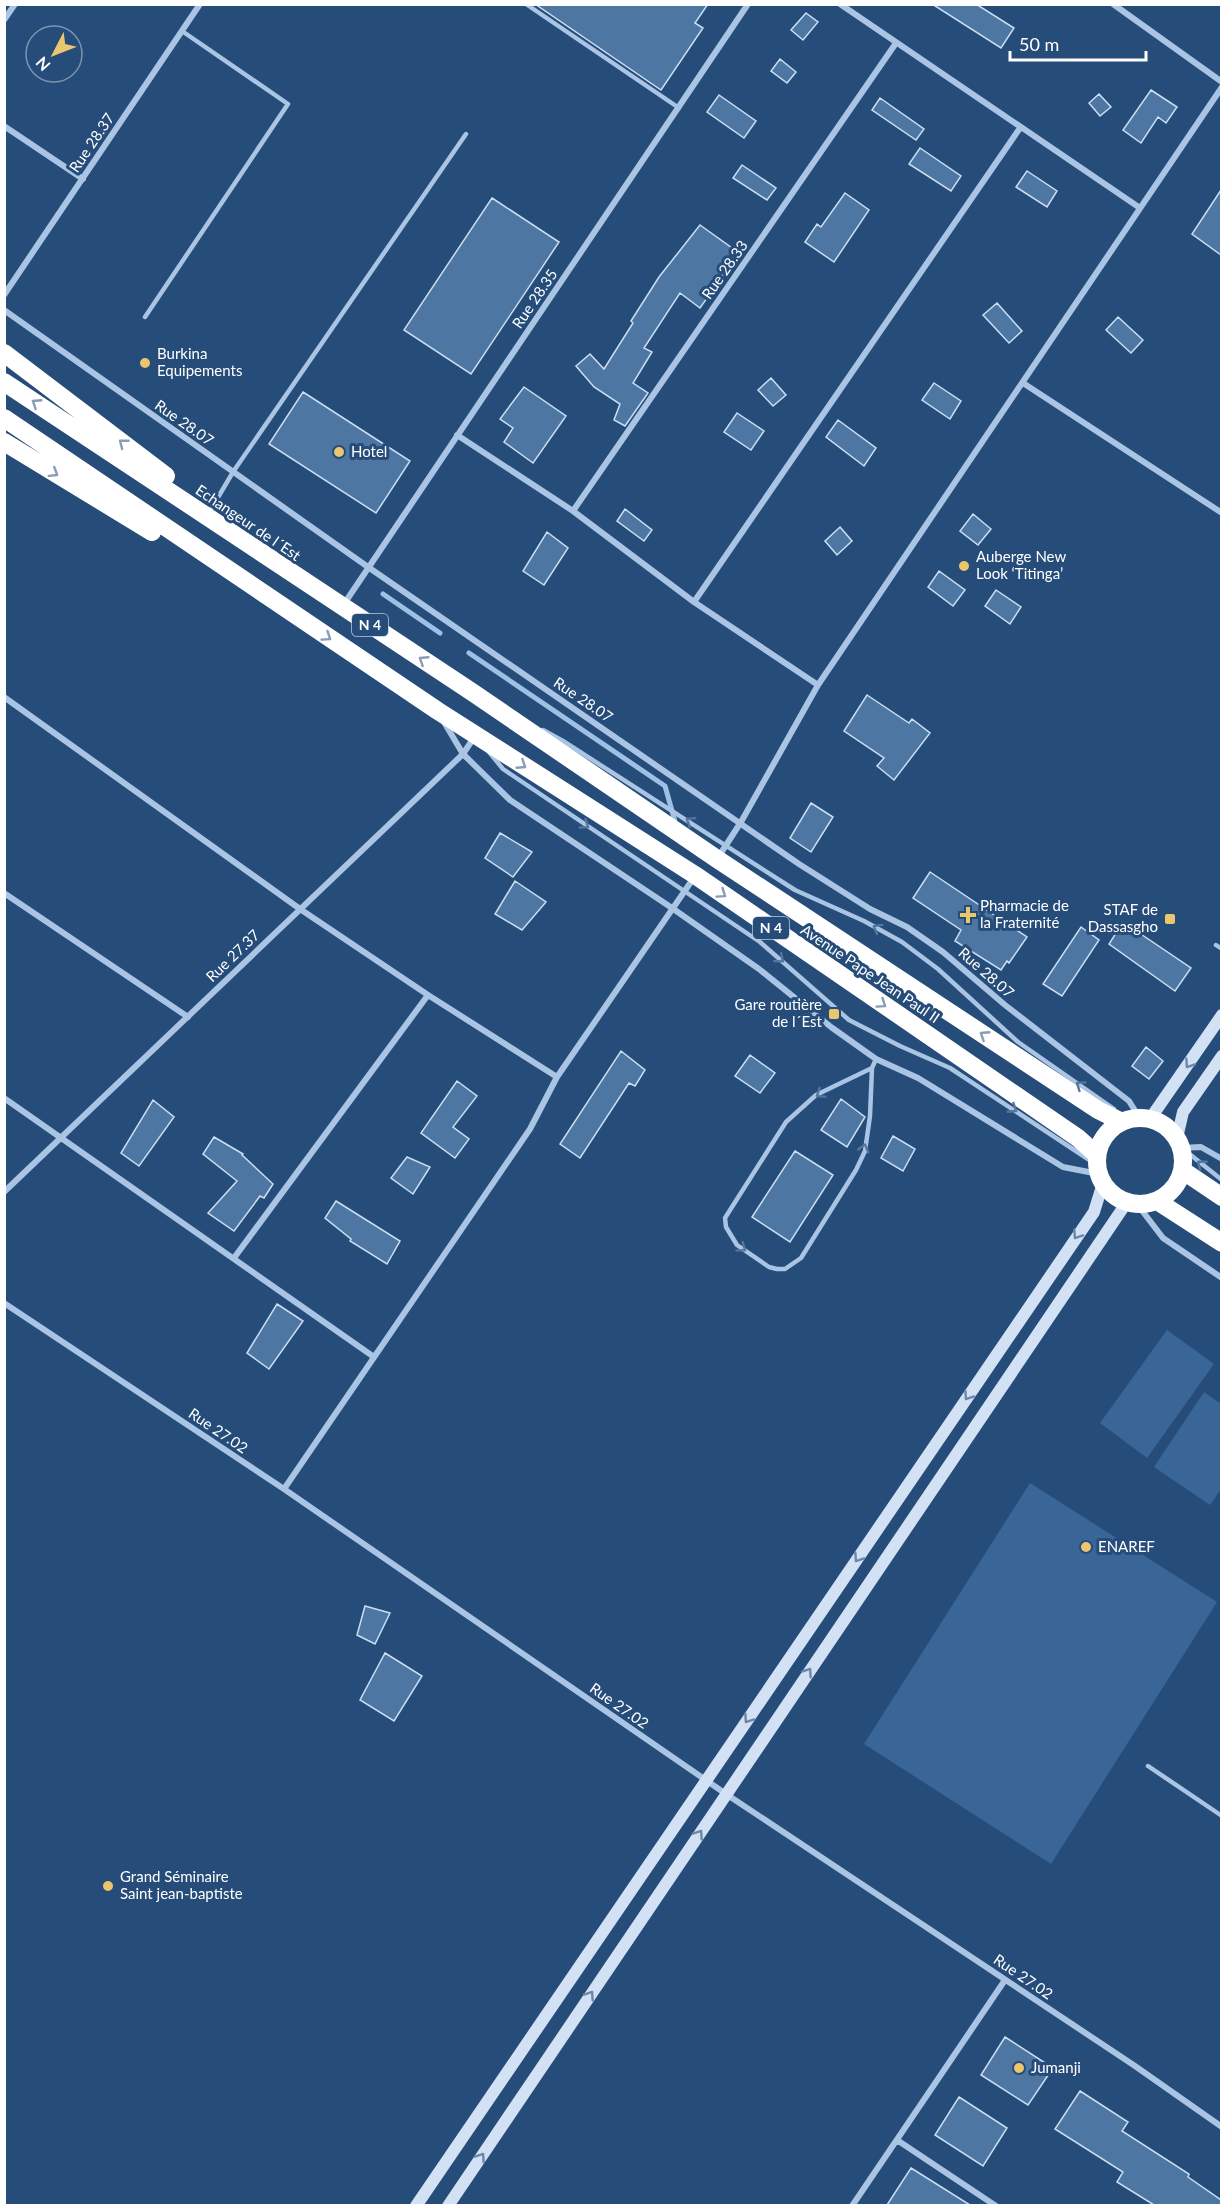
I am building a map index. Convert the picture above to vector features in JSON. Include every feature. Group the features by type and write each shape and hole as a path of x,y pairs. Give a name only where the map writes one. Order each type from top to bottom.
{"highway":[{"path":"4,353 210,511 267,558"},
{"name":"Echangeur de l´Est","path":"4,382 472,692"},
{"name":"N 4","path":"4,418 438,711"},
{"path":"4,442 126,517 279,604"},
{"name":"Avenue Pape Jean Paul II","path":"472,692 722,852 1098,1110 1163,1124 1179,1143"},
{"name":"Avenue Pape Jean Paul II","path":"438,711 695,875 1078,1138 1099,1169 1109,1191 1145,1204 1221,1243"},
{"path":"1099,1169 1104,1137 1110,1130 1135,1119"},
{"path":"1145,1204 1174,1188 1182,1170 1179,1143"},
{"path":"1182,1170 1221,1197"}],"street":[{"path":"4,20 15,4"},
{"name":"Rue 28.37","path":"4,296 200,4"},
{"name":"Rue 28.35","path":"342,607 748,4"},
{"path":"840,4 1140,208"},
{"path":"1113,4 1221,82"},
{"name":"Rue 28.33","path":"573,511 896,43"},
{"path":"722,852 819,685 1221,87"},
{"path":"4,126 82,179"},
{"path":"694,602 1020,128"},
{"name":"Rue 28.07","path":"4,310 368,567 799,864 870,909 907,927 943,952 1005,1005 1129,1101 1135,1119"},
{"path":"1023,383 1221,513"},
{"path":"457,435 573,511 694,602 819,685"},
{"path":"4,697 300,909 428,995 557,1077"},
{"path":"416,2205 1094,1212 1099,1169 1063,1167 918,1078 876,1059 831,1027 759,969 510,800 463,754 438,711"},
{"name":"Rue 27.37","path":"4,1192 463,754 476,736"},
{"path":"284,1489 530,1129 557,1077 695,875"},
{"path":"4,893 188,1017"},
{"path":"234,1258 428,995"},
{"path":"1135,1119 1221,1015"},
{"path":"1221,1056 1183,1112 1179,1143 1202,1147 1221,1159"},
{"path":"4,1098 374,1357"},
{"path":"448,2205 726,1794 1145,1204 1163,1238 1221,1278"},
{"name":"Rue 27.02","path":"4,1303 284,1489 726,1794 1136,2066 1221,2127"},
{"path":"852,2205 1005,1980"},
{"path":"897,2140 996,2205"}],"lane":[{"path":"526,4 679,108"},
{"path":"145,317 288,105 182,31"},
{"path":"210,511 233,472 466,134"},
{"path":"472,692 523,719"},
{"path":"533,724 563,741 722,852 902,942 939,969 1018,1042 1135,1119"},
{"path":"476,736 503,769 760,942 849,1020 900,1047 950,1068 1099,1169"},
{"path":"1216,945 1221,949"},
{"path":"872,1068 828,1088 800,1108 786,1122 725,1218 726,1227 737,1245 769,1267 784,1269 801,1258 856,1170 864,1151 868,1131 872,1068 876,1059"},
{"path":"1179,1143 1221,1180"},
{"path":"1148,1766 1221,1816"}],"shaded area":[{"path":"1167,1330 1214,1364 1147,1458 1100,1423"},
{"path":"1204,1392 1221,1404 1221,1489 1210,1505 1154,1467"},
{"path":"1030,1483 1217,1602 1051,1864 864,1744"}],"building":[{"path":"535,4 708,4 695,23 703,28 661,90"},
{"path":"932,4 976,4 1014,28 1001,48"},
{"path":"806,13 818,22 803,40 791,30"},
{"path":"780,59 796,72 787,83 771,71"},
{"path":"1151,90 1177,107 1166,123 1158,117 1141,143 1123,130"},
{"path":"1099,94 1111,107 1100,116 1089,103"},
{"path":"719,95 756,121 744,138 707,112"},
{"path":"880,98 924,129 916,140 872,110"},
{"path":"920,148 961,176 951,191 909,164"},
{"path":"742,165 776,188 767,200 733,178"},
{"path":"1027,171 1057,191 1047,207 1016,187"},
{"path":"1221,190 1221,255 1192,234"},
{"path":"845,193 869,210 834,262 805,242 817,224 821,227"},
{"path":"492,198 559,242 471,374 404,330"},
{"path":"700,225 739,253 700,308 680,293 644,348 652,352 633,383 648,393 625,426 614,420 620,404 594,387 576,366 590,354 604,369 659,277"},
{"path":"997,303 1022,331 1009,343 983,315"},
{"path":"1118,317 1143,340 1131,353 1106,330"},
{"path":"771,378 786,395 773,406 758,390"},
{"path":"934,383 961,401 950,419 922,400"},
{"path":"524,387 566,416 533,463 504,442 513,428 500,419"},
{"name":"Hotel","path":"303,392 410,461 376,513 269,444"},
{"path":"737,413 764,431 751,450 724,432"},
{"path":"838,420 876,448 864,466 826,437"},
{"path":"625,509 652,530 644,541 617,521"},
{"path":"973,514 991,529 978,545 960,531"},
{"path":"840,527 852,541 837,555 825,541"},
{"path":"547,532 568,548 544,585 523,571"},
{"path":"939,571 965,590 953,606 928,587"},
{"path":"996,590 1021,607 1010,624 985,606"},
{"path":"867,695 909,723 912,719 930,733 894,780 877,766 884,758 844,731"},
{"path":"811,803 833,817 811,852 790,838"},
{"path":"500,833 532,852 513,877 485,858"},
{"path":"930,872 1027,937 1009,963 1007,961 1001,970 955,941 961,930 913,898"},
{"path":"515,881 546,902 522,930 495,914"},
{"path":"1123,922 1191,968 1175,991 1109,944"},
{"path":"1081,927 1099,940 1062,996 1043,984"},
{"path":"1146,1047 1163,1061 1149,1079 1132,1066"},
{"path":"621,1051 645,1070 635,1086 629,1083 580,1158 560,1144"},
{"path":"750,1055 775,1073 760,1093 735,1076"},
{"path":"457,1081 477,1096 453,1127 469,1139 455,1158 421,1133"},
{"path":"841,1099 865,1117 847,1147 821,1130"},
{"path":"153,1100 174,1117 139,1166 121,1153"},
{"path":"893,1136 915,1149 903,1171 881,1158"},
{"path":"214,1137 243,1154 273,1184 264,1198 260,1196 234,1231 208,1213 237,1181 203,1154"},
{"path":"795,1151 833,1175 790,1242 752,1217"},
{"path":"407,1157 430,1167 413,1194 391,1178"},
{"path":"336,1201 400,1241 387,1264 350,1241 351,1239 325,1218"},
{"path":"277,1304 303,1321 269,1369 247,1353"},
{"path":"365,1606 390,1613 375,1644 357,1635"},
{"path":"385,1653 422,1676 394,1721 360,1700"},
{"path":"1005,2037 1053,2068 1028,2105 981,2075"},
{"path":"1080,2091 1128,2122 1122,2131 1189,2174 1188,2177 1221,2200 1221,2205 1154,2205 1117,2182 1123,2172 1055,2129"},
{"path":"959,2097 1007,2128 983,2166 935,2135"},
{"path":"911,2168 970,2205 887,2205"}],"waterway":[{"path":"383,594 440,633"},
{"path":"469,653 665,786 676,825"}],"place":[{"name":"Burkina Equipements","path":"145,363"},
{"name":"Hotel","path":"339,452"},
{"name":"Auberge New Look ‘Titinga’","path":"964,566"},
{"name":"Pharmacie de la Fraternité","path":"968,915"},
{"name":"STAF de Dassasgho","path":"1170,919"},
{"name":"Gare routière de l´Est","path":"834,1014"},
{"name":"ENAREF","path":"1086,1547"},
{"name":"Grand Séminaire Saint jean-baptiste","path":"108,1886"},
{"name":"Jumanji","path":"1019,2068"}]}
